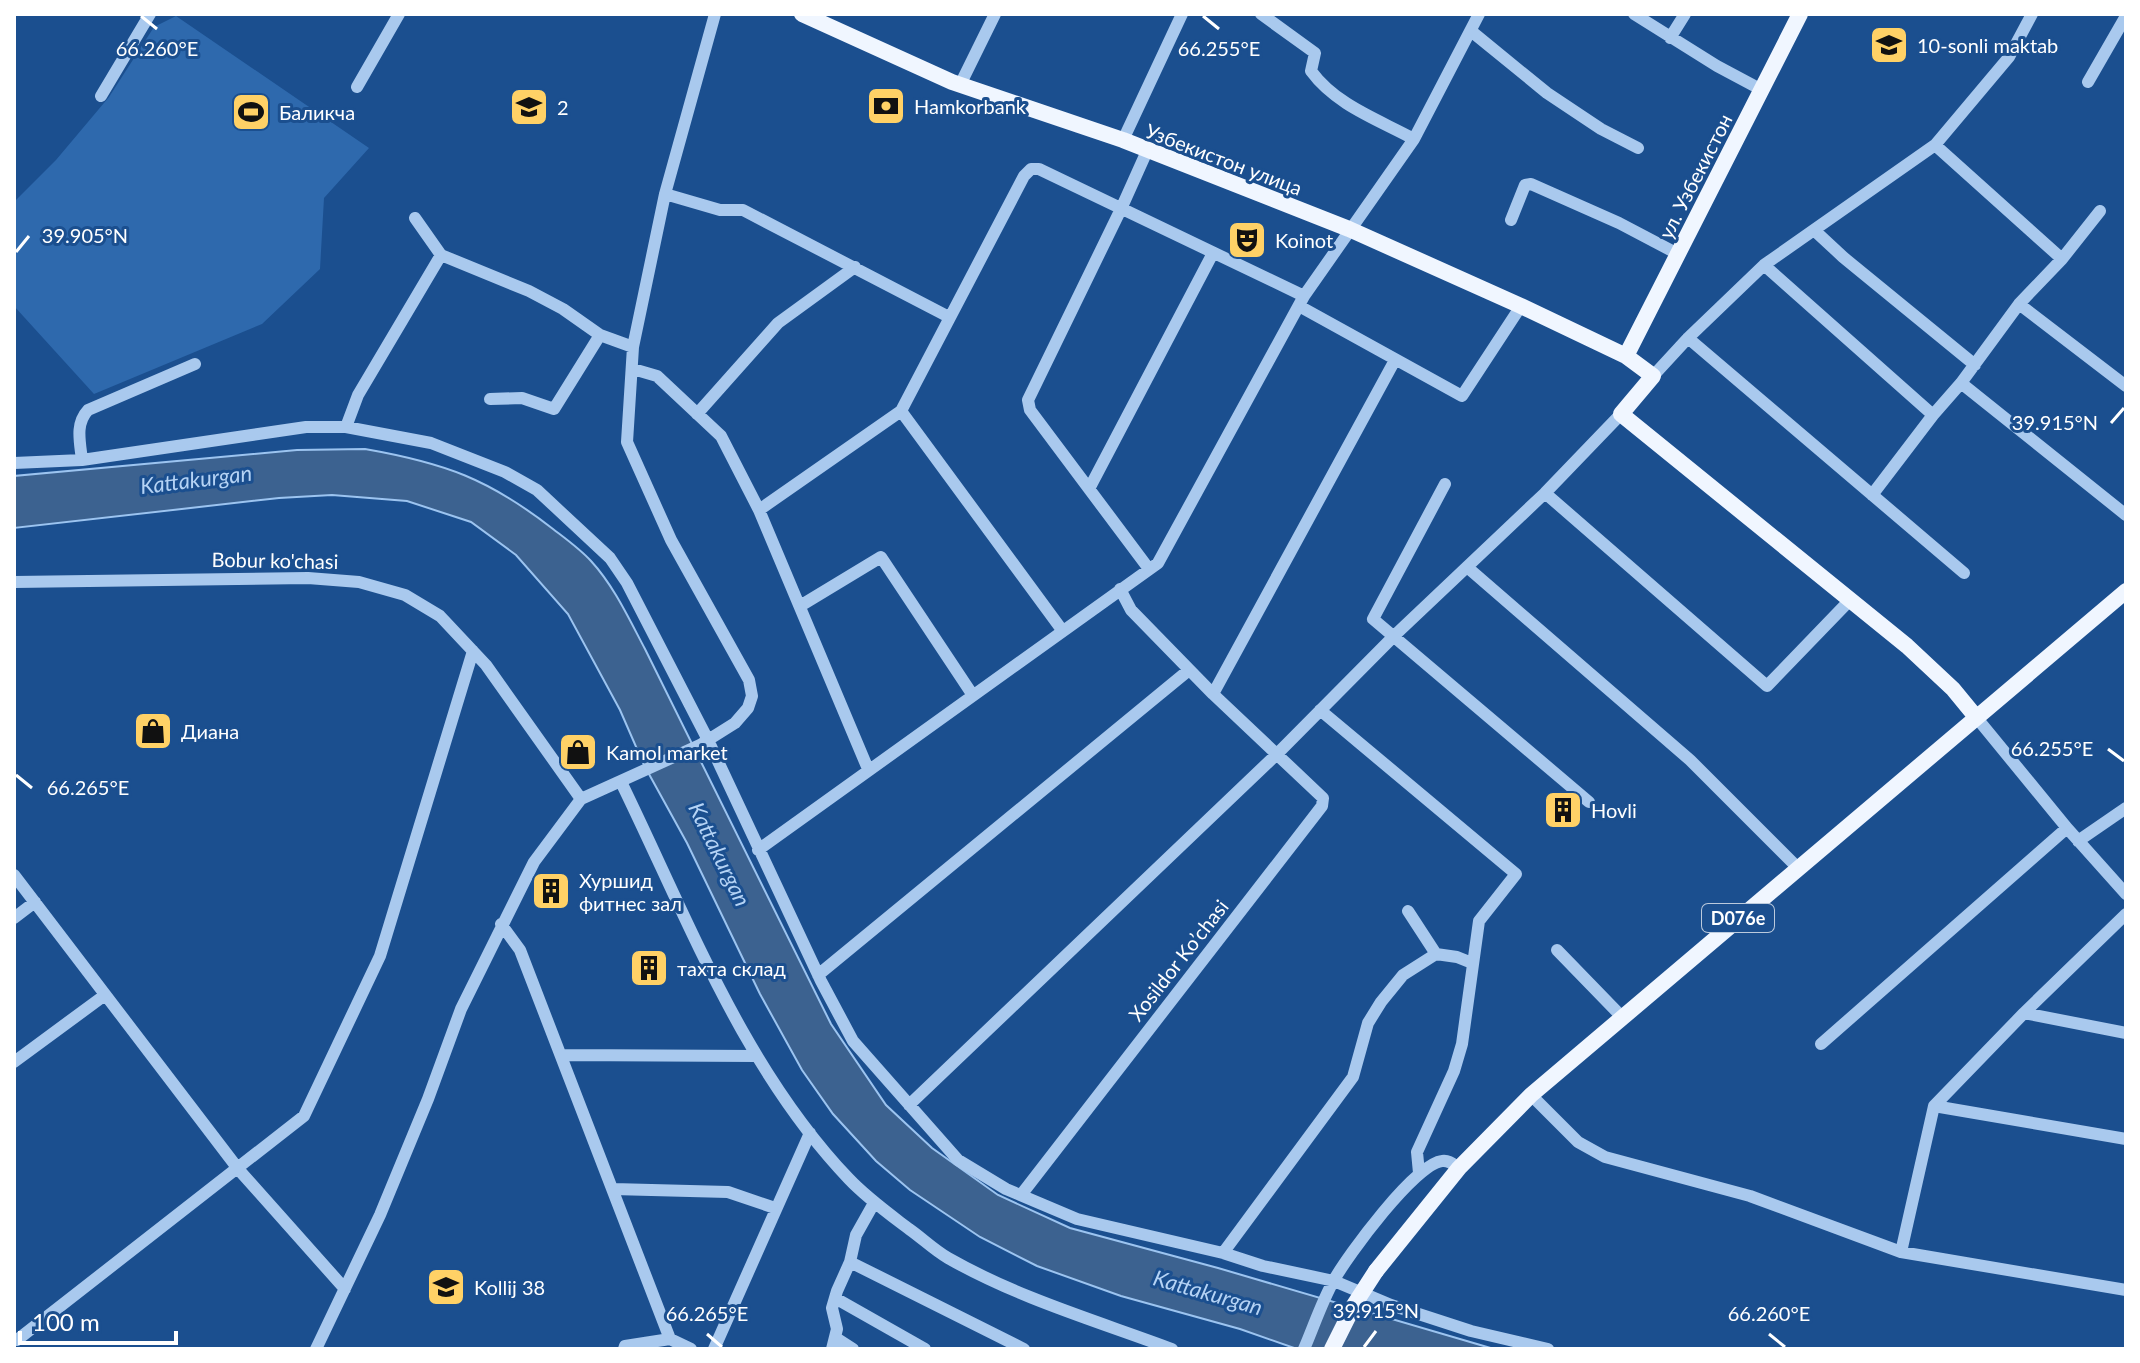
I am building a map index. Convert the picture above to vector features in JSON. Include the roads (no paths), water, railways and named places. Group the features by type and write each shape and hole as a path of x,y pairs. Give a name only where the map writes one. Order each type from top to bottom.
{"main road":[{"name":"Узбекистон улица","path":"802,14 960,85 1123,140 1349,229 1626,356 1653,376"},
{"name":"ул. Узбекистон","path":"1626,356 1800,14"},
{"path":"1653,376 1621,414 1851,599 1953,689 1976,717"},
{"name":"D076e","path":"1332,1349 1354,1305 1376,1271 1459,1168 1531,1095 2126,591"}],"street":[{"path":"101,96 150,14"},
{"path":"316,1349 380,1215 461,1009 534,862 581,799 704,742 735,723 748,708 752,696 749,680 671,540 627,442 633,347 665,194 715,14"},
{"path":"960,85 995,14"},
{"path":"1123,140 1182,14"},
{"path":"1261,14 1315,53 1311,71 1322,87 1414,139"},
{"path":"758,850 1158,563 1302,301 1414,139 1479,14"},
{"path":"1634,14 1762,90"},
{"path":"1670,38 1685,14"},
{"path":"1653,376 1764,265 1935,145 2009,57 2032,14"},
{"path":"357,87 393,16"},
{"path":"2088,82 2126,16"},
{"path":"1471,31 1547,93 1601,129 1638,148"},
{"path":"1935,145 2062,259"},
{"path":"1147,151 1028,400 1030,410 1149,569"},
{"path":"759,510 901,411 1024,176 1031,169 1039,169 1213,253 1302,301 1395,360 1462,396 1521,306"},
{"path":"1511,220 1521,190 1531,184 1619,223 1678,254"},
{"path":"665,194 720,210 743,210 949,317"},
{"path":"1872,495 2019,304 2062,259 2100,211"},
{"path":"415,218 441,255 529,291 563,309 600,335 633,347"},
{"path":"1815,231 1975,365"},
{"path":"1089,489 1213,253"},
{"path":"346,427 358,395 441,255"},
{"path":"1764,265 1933,415"},
{"path":"697,414 778,323 855,267"},
{"path":"2019,304 2126,386"},
{"path":"490,399 522,398 554,409 600,335"},
{"path":"1688,338 1964,573"},
{"path":"1213,694 1395,360"},
{"path":"82,460 79,427 81,417 88,410 195,364"},
{"path":"633,369 657,376 721,436 759,510 868,769"},
{"path":"1961,383 2126,515"},
{"path":"901,411 1062,630"},
{"path":"909,1105 1278,753 1395,635 1545,493 1621,414"},
{"path":"14,463 82,460 306,427 346,427 431,443 505,472 537,490 591,537 619,570 853,1041 958,1160 1021,1195 1077,1219 1223,1253 1471,1331 1548,1349"},
{"path":"1445,484 1373,619 1589,802"},
{"path":"1545,493 1767,686 1851,599"},
{"path":"800,606 881,557 972,694"},
{"path":"1467,567 1690,760 1797,867"},
{"name":"Bobur ko'chasi","path":"14,582 308,578 359,582 405,595 440,616 486,665 581,799"},
{"path":"1120,589 1131,610 1213,694 1278,753"},
{"path":"18,1341 304,1116 380,956 473,651"},
{"path":"818,975 1189,670"},
{"path":"1320,710 1516,874 1479,921 1462,1044 1454,1071 1417,1152 1419,1173"},
{"path":"1976,717 2126,894"},
{"name":"Xosildor Ko’chasi","path":"1021,1195 1322,806 1323,798 1278,753"},
{"path":"621,782 696,940 757,1056 810,1133 848,1178 874,1203 946,1256 1007,1288 1172,1349"},
{"path":"2078,841 2126,808"},
{"path":"1821,1044 2067,828"},
{"path":"14,875 239,1170 345,1289"},
{"path":"14,918 35,902"},
{"path":"1408,911 1436,954"},
{"path":"1901,1252 1934,1106 2126,914"},
{"path":"501,924 520,950 670,1339"},
{"path":"1557,950 1622,1017"},
{"path":"1223,1253 1353,1077 1368,1023 1403,975 1436,954 1472,963"},
{"path":"14,1062 105,995"},
{"path":"2024,1013 2126,1033"},
{"path":"561,1055 757,1056"},
{"path":"1531,1095 1578,1142 1605,1157 1750,1196 1901,1252 2126,1290"},
{"path":"1934,1106 2126,1139"},
{"path":"714,1349 810,1133"},
{"path":"1304,1349 1331,1286 1368,1232 1419,1173 1442,1161 1449,1161 1459,1168"},
{"path":"613,1189 728,1192 775,1208"},
{"path":"853,1349 834,1343 837,1329 832,1308 850,1262 856,1235 874,1203"},
{"path":"850,1262 1024,1349"},
{"path":"835,1298 925,1349"},
{"path":"624,1349 625,1346 670,1339 691,1349"}],"water":[{"name":"Kattakurgan","path":"365,449 443,467 486,485 553,529 582,552 599,571 621,603 645,649 831,1024 886,1105 932,1148 998,1195 1070,1228 1494,1349 1297,1349 1240,1329 1121,1296 1037,1266 980,1237 910,1190 876,1161 833,1114 802,1070 760,994 687,843 644,765 620,710 568,614 516,555 471,522 407,501 332,495 279,498 14,528 14,476 297,450"}],"place":[{"name":"10-sonli maktab","path":"1889,45"},
{"name":"Hamkorbank","path":"886,106"},
{"name":"2","path":"529,107"},
{"name":"Баликча","path":"251,112"},
{"name":"Koinot","path":"1247,240"},
{"name":"Диана","path":"153,731"},
{"name":"Kamol market","path":"578,752"},
{"name":"Hovli","path":"1563,810"},
{"name":"Хуршид фитнес зал","path":"551,891"},
{"name":"тахта склад","path":"649,968"},
{"name":"Kollij 38","path":"446,1287"}]}
